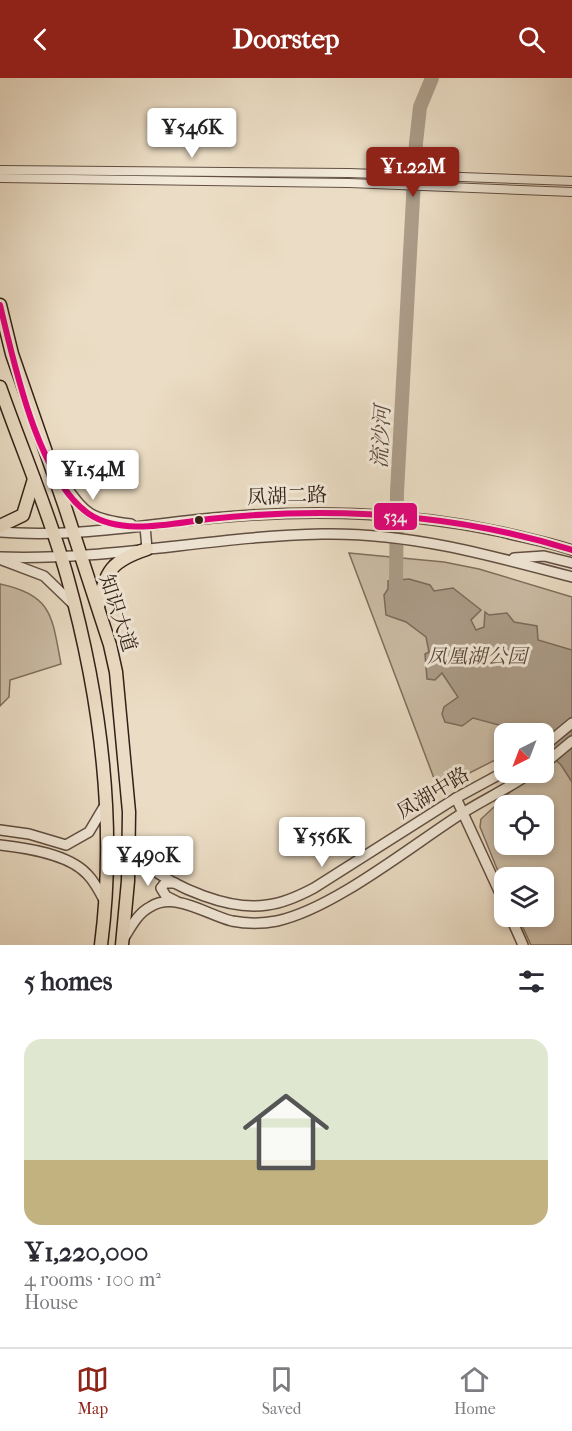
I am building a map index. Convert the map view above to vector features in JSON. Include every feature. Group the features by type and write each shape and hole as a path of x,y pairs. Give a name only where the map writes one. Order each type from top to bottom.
{"main road":[{"name":"知识大道","path":"0,305 12,354 110,645 120,700 130,843 123,942"},
{"name":"知识大道","path":"0,387 61,558 89,669 99,728 106,802 105,902 101,945"},
{"path":"0,526 23,515 34,477"},
{"path":"97,608 109,570 126,556 147,549"}],"street":[{"path":"0,170 384,174 572,181"},
{"path":"0,178 384,184 572,192"},
{"path":"49,465 80,507 91,515 108,521 145,526 147,549"},
{"name":"凤湖二路","path":"0,532 73,534 271,514 379,514 483,528 571,550"},
{"name":"凤湖二路","path":"0,559 61,558 273,536 378,535 505,559 572,577"},
{"path":"505,559 544,556 572,563"},
{"path":"0,559 44,576 73,604"},
{"path":"554,738 572,723"},
{"path":"554,756 572,741"},
{"name":"凤湖中路","path":"130,843 146,865 175,883 226,903 244,906 283,902 332,878 456,798 494,777"},
{"name":"凤湖中路","path":"176,902 217,917 247,923 284,919 319,905 464,813 516,783"},
{"path":"456,798 494,880"},
{"path":"66,845 89,832 106,802"},
{"path":"0,830 29,834 66,845 72,848 73,856 64,860"},
{"path":"0,845 64,860 87,874 105,902"},
{"path":"175,883 165,883 161,888 166,896 176,902"},
{"path":"123,942 149,907 176,902"},
{"path":"515,927 524,945"}],"green space":[{"name":"凤凰湖公园","path":"349,553 444,562 479,569 572,597 572,945 531,945 523,927 554,927 554,867 496,867 480,827 481,819 494,807 494,855 554,855 554,795 507,795 518,785 516,783 554,783 554,723 494,723 494,761 438,789"},
{"path":"0,584 31,595 47,610 52,621 61,664 10,680 9,697 0,706"}],"shaded area":[{"path":"409,579 430,585 434,591 453,588 481,610 471,620 476,630 484,627 485,612 489,615 507,613 514,622 537,626 538,640 572,650 572,782 554,758 554,723 494,724 473,718 462,726 445,722 442,714 444,707 458,697 442,673 435,680 427,679 425,654 429,652 426,637 406,622 386,615 384,595 388,589 388,581"}],"waterway":[{"name":"流沙河","path":"402,596 396,581 397,492 416,143 420,107 432,78"}],"transit line":[{"name":"534","path":"0,305 21,387 42,448 71,497 89,514 102,521 117,525 148,526 255,515 346,513 392,516 483,528 572,550"}]}
